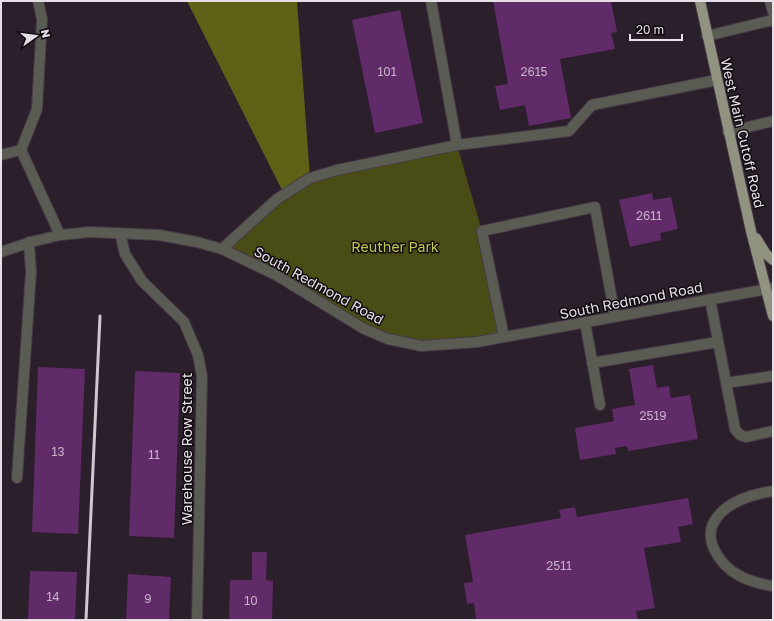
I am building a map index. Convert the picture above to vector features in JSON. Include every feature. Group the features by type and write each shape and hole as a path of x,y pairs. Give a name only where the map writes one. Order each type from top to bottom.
{"main road":[{"name":"West Main Cutoff Road","path":"700,1 751,231 770,288 773,316"},
{"path":"751,231 766,254 773,260"}],"street":[{"path":"38,1 42,19 37,108 21,150 60,234"},
{"path":"431,1 457,145"},
{"path":"770,1 773,12"},
{"path":"707,36 773,20"},
{"path":"222,249 277,199 310,178 337,170 457,145 569,131 592,104 717,80"},
{"path":"728,132 773,121"},
{"path":"1,155 21,150"},
{"path":"504,338 482,231 594,207 615,316"},
{"name":"South Redmond Road","path":"1,252 29,242 60,234 90,232 120,232 159,235 197,242 222,249 276,275 364,329 388,339 422,346 477,342 504,338 770,288"},
{"name":"Warehouse Row Street","path":"120,232 125,254 138,274 184,322 198,355 202,376 197,620"},
{"path":"17,478 31,272 29,242"},
{"path":"710,299 735,429 740,435 746,437 773,431"},
{"path":"585,322 600,406"},
{"path":"592,363 718,342"},
{"path":"726,383 773,376"},
{"path":"773,491 762,493 735,503 714,521 710,532 712,545 722,563 736,575 754,583 773,586"}],"green space":[{"name":"Reuther Park","path":"457,145 482,231 504,337 422,346 388,339 222,249 310,178"}],"shaded area":[{"path":"187,1 297,1 310,178 285,196"}],"building":[{"path":"493,1 611,1 617,32 611,33 615,49 560,59 571,118 529,126 525,105 500,110 495,86 508,84"},
{"path":"400,10 423,123 375,133 352,20"},
{"path":"652,193 653,200 671,197 678,229 660,233 661,240 630,247 619,200"},
{"path":"653,365 657,388 669,386 671,398 690,395 698,439 628,451 627,446 615,448 616,454 580,460 575,428 614,421 612,409 635,405 629,369"},
{"path":"38,367 85,369 78,534 32,532"},
{"path":"135,371 180,373 174,538 129,536"},
{"path":"688,498 693,524 678,527 681,542 644,548 655,608 636,611 638,620 476,620 474,603 467,604 464,583 473,582 465,535 561,518 559,510 575,507 577,517"},
{"path":"252,552 267,552 266,580 273,581 272,620 229,620 230,580 252,580"},
{"path":"30,571 77,572 75,620 28,620"},
{"path":"128,574 171,577 169,620 126,620"}],"railway":[{"path":"86,620 100,316"}]}
